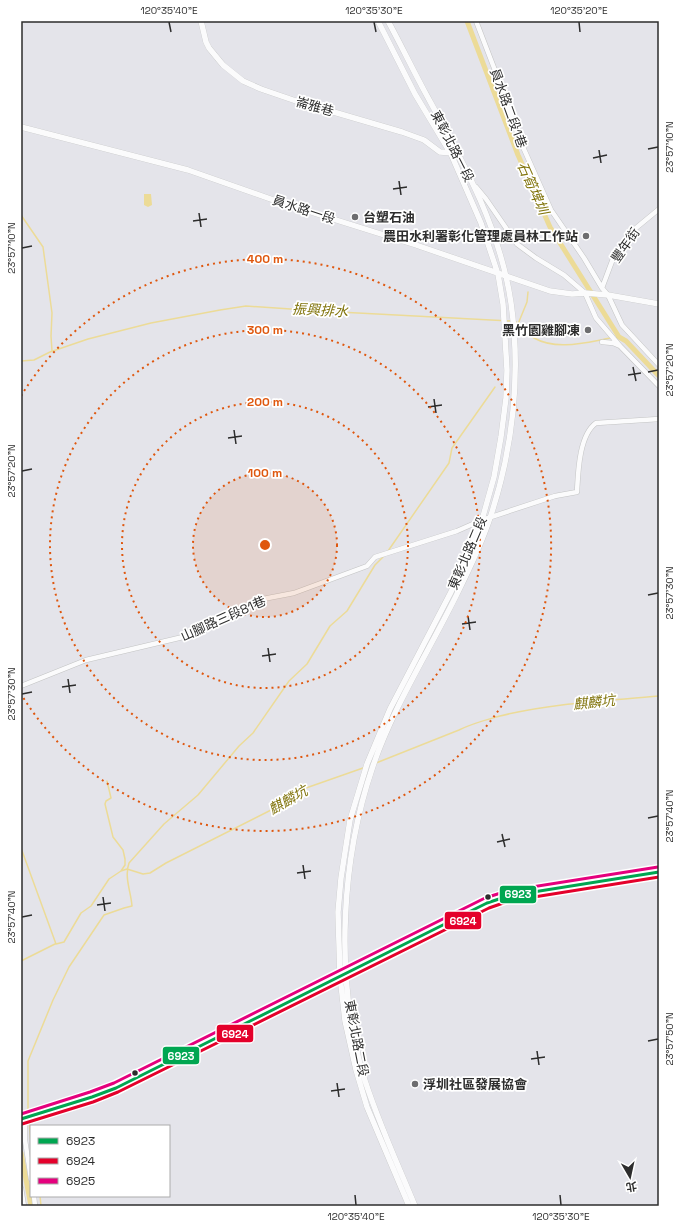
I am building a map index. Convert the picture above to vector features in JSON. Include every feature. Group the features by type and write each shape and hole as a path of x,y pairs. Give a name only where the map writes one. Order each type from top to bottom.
{"main road":[{"path":"23,1118 92,1098 116,1088 487,903 508,896 659,872"}],"street":[{"name":"崙雅巷","path":"201,21 209,48 223,66 243,81 296,101 402,132 424,140 440,152 452,154"},
{"name":"東彰北路一段","path":"378,21 415,94 452,154 480,223 498,274"},
{"name":"東彰北路一段","path":"388,21 458,152 483,204 506,276"},
{"name":"員水路二段1巷","path":"476,21 519,138 551,210 608,295 622,325 659,365"},
{"name":"員水路一段","path":"21,127 188,170 282,203 416,245 550,291 572,294 585,293 608,295 659,304"},
{"path":"452,154 458,152"},
{"path":"472,183 486,199 517,244 536,258 564,275 585,293 596,318 620,346 659,386"},
{"name":"豐年街","path":"602,288 614,256 636,228 659,209"},
{"name":"東彰北路二段","path":"409,1206 366,1107 345,1021 338,912 341,878 350,820 390,709 451,592 482,520 494,477 506,398 507,370 504,316 498,274"},
{"name":"東彰北路二段","path":"368,767 375,760 396,712 457,595 491,517 502,479 514,396 515,365 513,325 506,276"},
{"path":"602,342 613,342 620,346"},
{"name":"山腳路三段81巷","path":"21,686 86,660 183,637 195,632 222,616 263,599 294,593 367,566 375,557 457,531 482,520 555,496 577,492 579,457 588,431 596,423 659,419"},
{"name":"東彰北路二段","path":"343,975 361,1068 373,1105 415,1206"},
{"path":"23,1118 30,1172"},
{"path":"21,1188 24,1206"}],"shaded area":[{"path":"144,194 151,194 152,205 148,207 144,205"}],"waterway":[{"name":"石筍埤圳","path":"467,21 518,155 550,227 619,337 626,341 659,376"},
{"path":"21,215 43,247 52,313 52,351"},
{"path":"518,324 527,302 528,292"},
{"name":"振興排水","path":"21,361 34,360 50,352 88,339 151,323 246,306 511,321"},
{"name":"振興排水","path":"515,321 534,338 552,344 562,345 582,343 611,338"},
{"name":"振興排水","path":"615,338 619,337"},
{"path":"388,551 449,463 452,448 495,387"},
{"path":"28,1114 28,1061 53,1000 69,967 104,915 132,906 127,879 129,863 164,824 198,795 239,746 253,733 289,681 307,664 330,626 347,611 375,565 383,557"},
{"name":"麒麟坑","path":"376,763 469,725 500,716 559,705 659,696"},
{"name":"麒麟坑","path":"21,848 56,944 64,942 81,913 91,906 109,879 121,871 127,869 143,874 150,873 166,863 279,806 306,788 363,768"},
{"path":"107,781 111,798 106,801 105,804 113,837 123,850 125,859 125,865 121,871"},
{"path":"21,961 55,944"},
{"path":"29,1120 30,1132"},
{"path":"21,1153 31,1206"},
{"path":"40,1197 41,1206"}],"transit line":[{"name":"6925","path":"21,1114 114,1083 485,898 507,891 658,867"},
{"name":"6923","path":"21,1119 116,1088 487,903 508,896 659,872"},
{"name":"6924","path":"22,1124 93,1102 118,1092 489,908 509,901 659,877"}],"place":[{"name":"台塑石油","path":"355,217"},
{"name":"農田水利署彰化管理處員林工作站","path":"586,236"},
{"name":"黑竹園雞腳凍","path":"588,330"},
{"name":"浮圳社區發展協會","path":"415,1084"}]}
